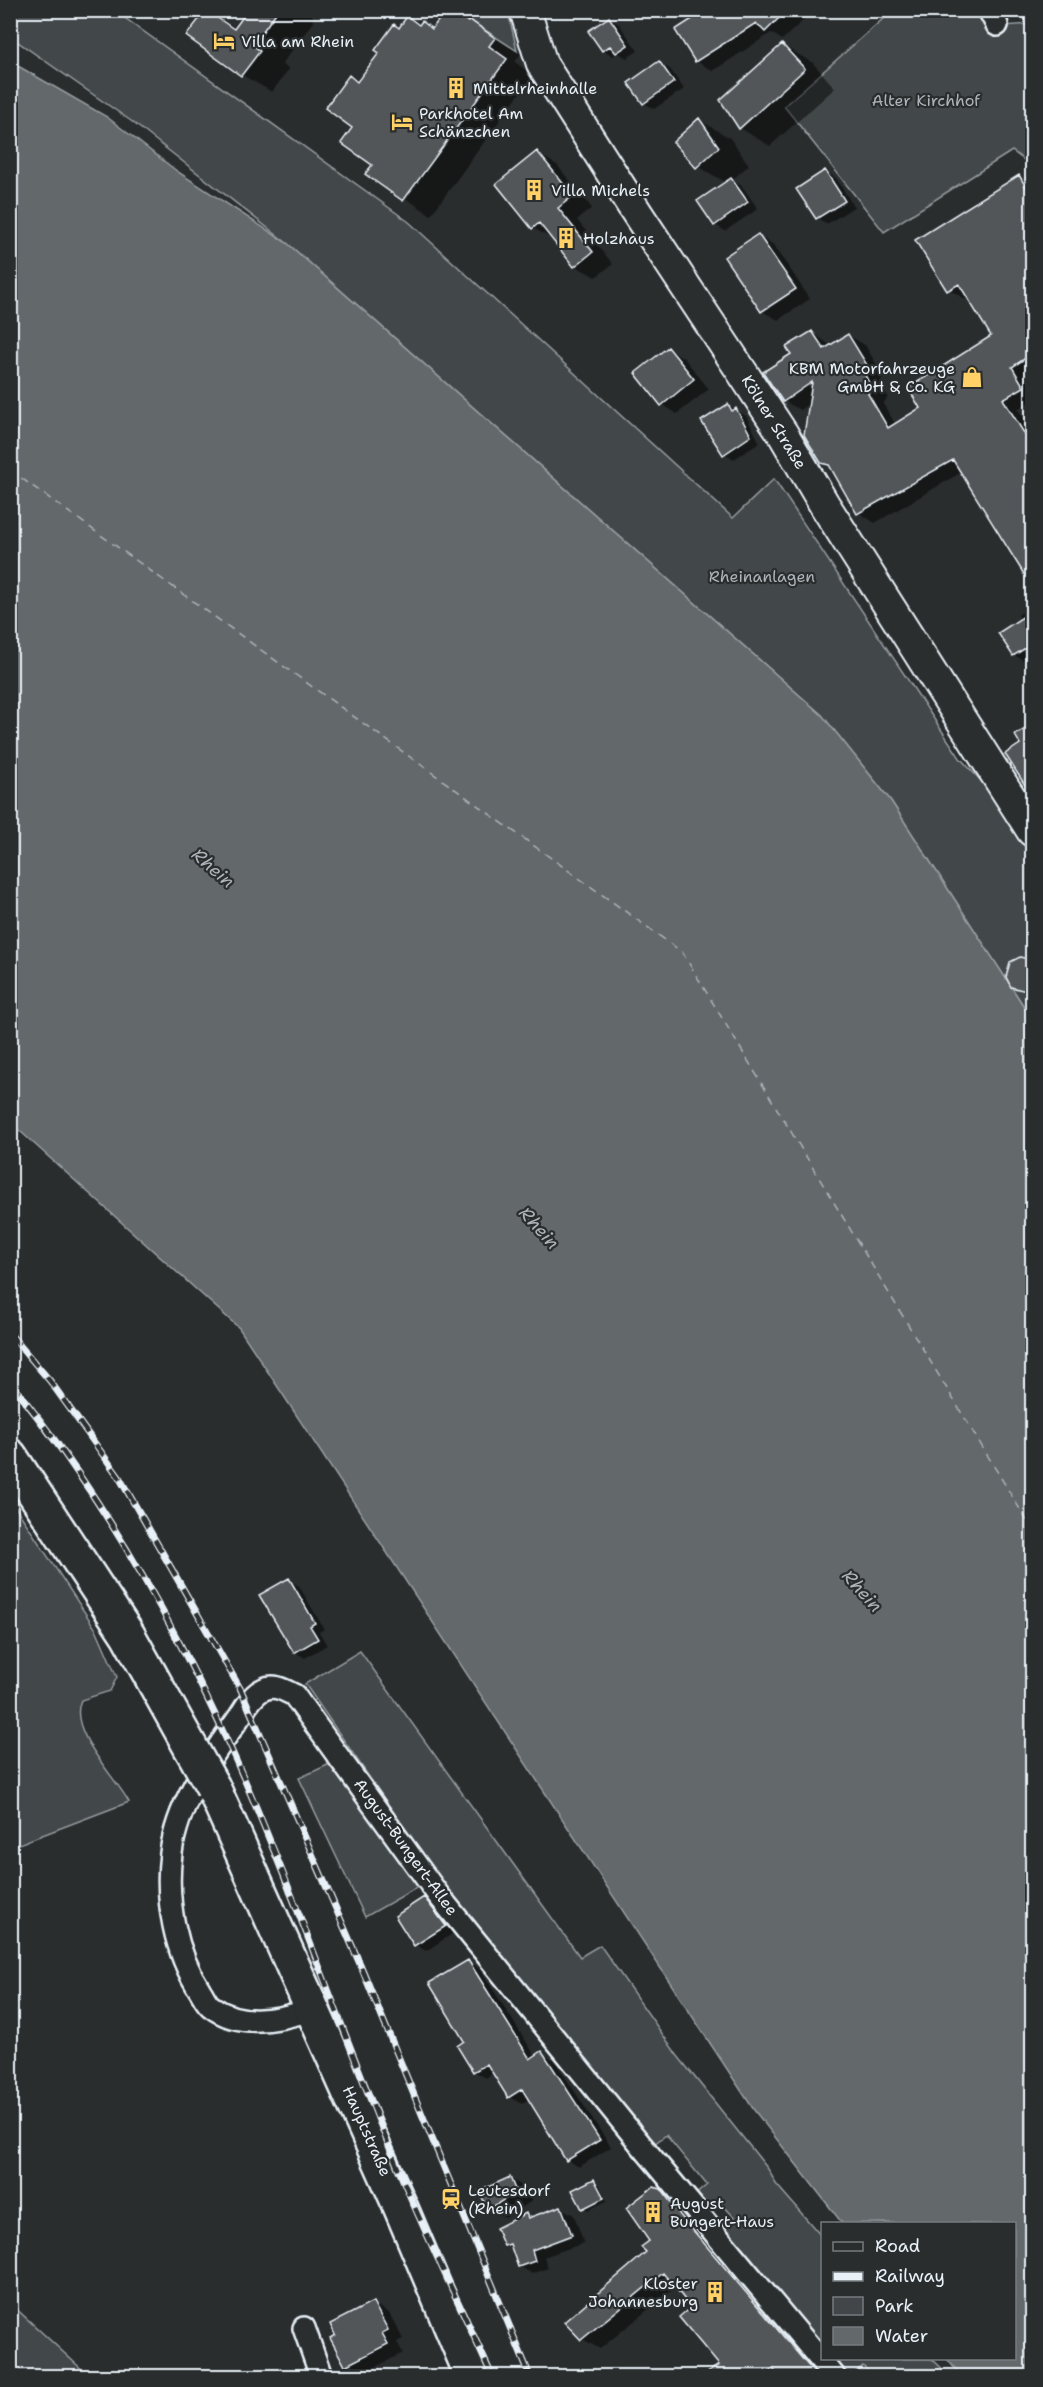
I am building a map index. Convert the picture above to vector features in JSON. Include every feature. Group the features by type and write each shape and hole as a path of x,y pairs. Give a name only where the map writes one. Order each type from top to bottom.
{"main road":[{"name":"Hauptstraße","path":"10,1456 128,1635 213,1787 472,2376"}],"street":[{"name":"Kölner Straße","path":"525,10 542,64 783,434 824,504 1032,831"},
{"name":"August-Bungert-Allee","path":"312,2009 294,2016 248,2021 210,2006 187,1971 171,1911 171,1852 182,1813 214,1754 256,1693 266,1687 277,1687 294,1695 439,1896 642,2146 834,2376"},
{"path":"304,2328 321,2376"}],"green space":[{"name":"Rheinanlagen","path":"11,11 115,11 409,222 733,518 774,479 960,758 982,782 1028,849 1032,859 1032,1019 891,801 822,715 287,243 131,121 11,37"},
{"path":"452,11 508,11 517,51 470,20 468,22"},
{"name":"Alter Kirchhof","path":"892,11 995,11 1003,26 1032,24 1032,166 1012,151 884,232 784,106"},
{"path":"10,1499 97,1631 117,1677 110,1691 81,1700 78,1712 80,1725 86,1738 129,1802 11,1847"},
{"path":"360,1651 580,1957 600,1945 677,2055 768,2169 776,2184 821,2236 821,2343 724,2227 735,2218 722,2204 711,2212 695,2195 707,2185 666,2135 654,2144 448,1891 305,1684"},
{"path":"330,1764 418,1887 365,1917 299,1778"},
{"path":"12,2305 89,2376 11,2376"},
{"path":"836,2360 933,2360 950,2376 873,2376 863,2366 850,2376"}],"water":[{"name":"Rhein","path":"11,62 107,117 178,172 287,243 822,715 891,801 1032,1019 1032,2376 961,2376 948,2360 1016,2360 1016,2222 841,2222 754,2110 239,1328 11,1123"}],"building":[{"name":"Villa am Rhein","path":"206,10 234,29 248,10 278,10 253,45 260,51 241,76 186,36"},
{"path":"446,10 452,10 468,22 470,20 495,38 489,46 507,59 403,201 365,174 372,165 341,143 352,128 325,108 349,75 357,82 379,53 375,50 394,24 399,28 407,16 419,25 422,21 432,29"},
{"path":"706,10 787,10 765,32 756,23 695,62 675,30"},
{"path":"609,17 628,45 616,53 610,46 602,51 588,31"},
{"path":"782,44 805,69 739,129 720,100"},
{"path":"659,61 674,82 643,104 628,83"},
{"path":"699,118 719,147 696,168 673,142"},
{"name":"Villa Michels","path":"537,151 573,196 558,208 593,252 574,267 539,223 532,229 496,184"},
{"path":"825,170 845,201 816,219 796,189"},
{"name":"KBM Motorfahrzeuge GmbH & Co. KG","path":"1019,175 1032,197 1032,354 1012,367 1024,387 1003,399 1032,446 1032,587 953,460 857,514 829,465 821,463 804,435 812,382 783,402 763,372 791,354 786,347 812,331 824,349 848,334 867,365 864,374 872,387 868,394 888,428 920,408 908,388 991,336 959,284 947,291 915,240"},
{"path":"731,178 748,202 714,226 697,201"},
{"path":"758,234 796,289 761,312 724,257"},
{"path":"668,347 694,379 661,406 635,373"},
{"path":"728,404 732,411 736,408 751,436 723,455 701,421"},
{"path":"1032,611 1032,644 1013,656 998,633"},
{"path":"1032,725 1032,796 1005,754 1020,744 1015,735"},
{"path":"1020,957 1032,960 1032,988 1026,991 1011,987 1006,977 1010,962"},
{"path":"289,1578 315,1623 310,1626 318,1639 294,1653 259,1595"},
{"path":"424,1897 446,1926 414,1946 395,1916"},
{"path":"468,1960 530,2059 542,2051 600,2140 566,2161 522,2089 508,2098 487,2064 473,2072 457,2046 464,2041 429,1983"},
{"path":"510,2177 516,2192 488,2210 479,2191"},
{"path":"594,2179 604,2198 582,2209 572,2190"},
{"path":"653,2187 661,2189 680,2215 817,2376 779,2376 773,2369 763,2376 702,2376 719,2365 679,2317 691,2307 663,2273 581,2340 564,2322 646,2252 641,2247 649,2241 626,2208"},
{"path":"561,2206 572,2235 532,2250 535,2261 518,2267 510,2244 504,2246 496,2228 526,2213 528,2218"},
{"path":"373,2302 388,2330 382,2333 388,2344 345,2366 330,2338 335,2335 330,2324"}],"ferry route":[{"path":"10,470 682,952 1032,1529"}],"railway":[{"path":"10,1334 50,1381 119,1477 241,1690 360,1964 530,2376"},
{"path":"10,1382 47,1429 114,1528 145,1580 201,1686 270,1841 398,2168 492,2376"}],"place":[{"name":"Villa am Rhein","path":"224,41"},
{"name":"Mittelrheinhalle","path":"456,88"},
{"name":"Parkhotel Am Schänzchen","path":"402,122"},
{"name":"Villa Michels","path":"534,190"},
{"name":"Holzhaus","path":"566,238"},
{"name":"KBM Motorfahrzeuge GmbH & Co. KG","path":"972,377"},
{"name":"Leutesdorf (Rhein)","path":"451,2199"},
{"name":"August Bungert-Haus","path":"653,2212"},
{"name":"Kloster Johannesburg","path":"715,2292"}]}
